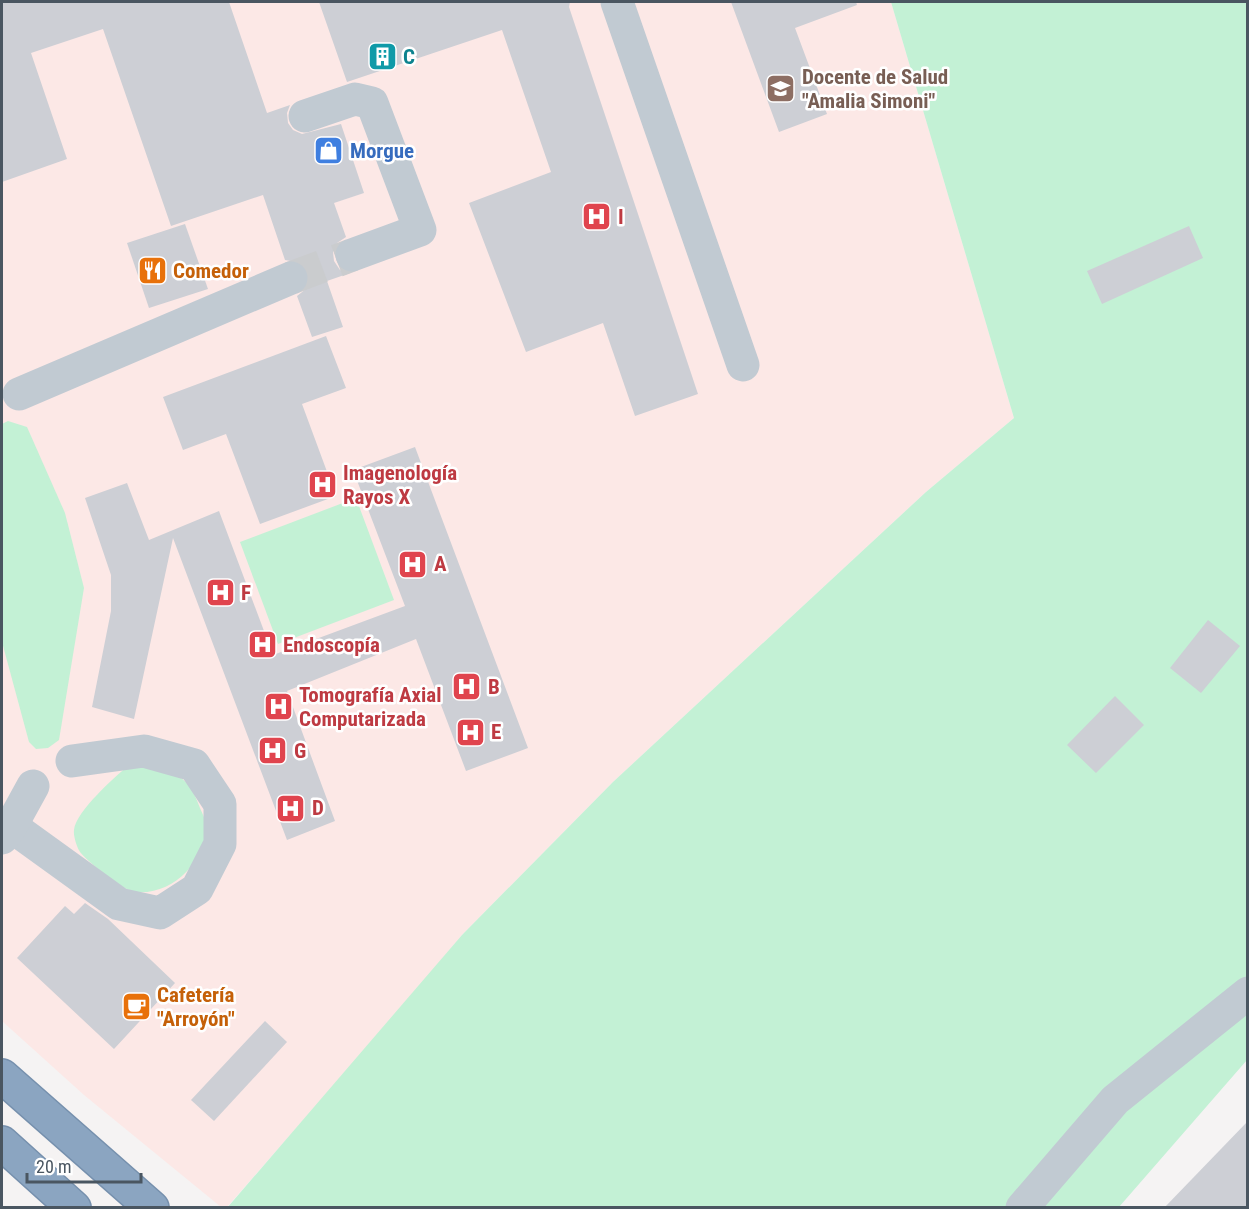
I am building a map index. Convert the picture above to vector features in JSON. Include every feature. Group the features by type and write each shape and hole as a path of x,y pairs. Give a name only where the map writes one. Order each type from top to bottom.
{"highway":[{"path":"2,1076 152,1208"},
{"path":"2,1143 74,1208"}],"street":[{"path":"616,2 743,365"},
{"path":"305,116 355,99 372,103 420,230 352,255"},
{"path":"19,394 291,278"},
{"path":"33,786 7,832 119,904 160,913 197,889 220,844 220,804 194,765 144,751 72,761"},
{"path":"1022,1208 1115,1100 1248,993"}],"shaded area":[{"path":"2,2 891,2 1014,418 926,492 613,782 462,935 398,1012 227,1207 221,1207 84,1095 2,1021"}],"green space":[{"path":"891,2 1247,2 1247,1060 1119,1207 227,1208 462,935 613,782 926,492 1014,418"},
{"path":"8,421 27,427 65,513 84,588 59,740 48,748 36,749 29,742 2,642 2,424"},
{"path":"356,498 394,600 278,644 240,542"},
{"path":"129,765 164,770 181,778 194,795 206,823 200,852 193,864 174,882 149,892 129,890 106,875 80,852 74,835 76,822 81,814"}],"building":[{"path":"2,2 229,2 267,113 290,105 287,113 288,123 293,130 302,134 341,124 364,193 334,203 346,237 337,243 333,252 334,261 340,270 350,273 327,281 343,327 312,337 297,296 306,289 310,280 308,271 302,263 285,260 263,195 171,226 103,29 31,53 67,159 2,182"},
{"path":"319,2 570,2 569,7 698,394 635,416 603,323 526,352 469,203 551,172 502,30 347,82"},
{"path":"731,2 856,2 857,5 795,28 827,114 779,132"},
{"path":"185,224 208,289 149,308 127,243"},
{"path":"1189,226 1203,258 1102,304 1087,271"},
{"path":"326,336 346,388 302,404 336,496 260,524 226,434 183,450 163,397"},
{"path":"415,447 528,748 466,771 416,639 287,691 335,821 287,840 173,538 134,719 92,707 111,611 111,575 85,498 127,483 149,540 219,511 273,655 405,606 353,470"},
{"path":"1208,620 1240,646 1201,693 1170,668"},
{"path":"1115,696 1144,725 1096,773 1067,745"},
{"path":"85,903 108,919 175,983 114,1049 17,958 65,906 74,914"},
{"path":"265,1021 287,1042 214,1121 191,1100"},
{"path":"1248,1121 1248,1208 1164,1208"}],"tunnel":[{"path":"291,278 352,255"}],"place":[{"name":"C","path":"382,57"},
{"name":"Docente de Salud \"Amalia Simoni\"","path":"781,89"},
{"name":"Morgue","path":"329,151"},
{"name":"I","path":"597,217"},
{"name":"Comedor","path":"152,271"},
{"name":"Imagenología Rayos X","path":"322,485"},
{"name":"A","path":"413,564"},
{"name":"F","path":"220,593"},
{"name":"Endoscopía","path":"262,645"},
{"name":"B","path":"467,687"},
{"name":"Tomografía Axial Computarizada","path":"278,707"},
{"name":"E","path":"470,732"},
{"name":"G","path":"273,751"},
{"name":"D","path":"291,808"},
{"name":"Cafetería \"Arroyón\"","path":"136,1007"}]}
